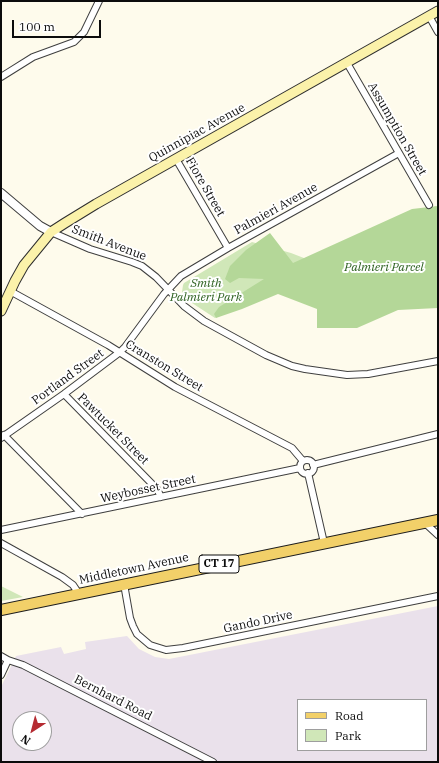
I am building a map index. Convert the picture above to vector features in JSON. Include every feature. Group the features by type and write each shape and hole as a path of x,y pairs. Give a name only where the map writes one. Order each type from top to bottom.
{"main road":[{"name":"Quinnipiac Avenue","path":"1,311 24,265 51,232 89,208 438,11"},
{"name":"Middletown Avenue","path":"1,610 438,520"}],"street":[{"path":"1,77 33,57 74,42 84,32 99,1"},
{"path":"429,16 438,32"},
{"name":"Assumption Street","path":"347,63 429,205"},
{"name":"Palmieri Avenue","path":"168,289 181,276 228,248 399,153"},
{"name":"Fiore Street","path":"176,159 228,248"},
{"path":"1,193 40,226 51,232"},
{"name":"Smith Avenue","path":"51,232 90,250 142,266 156,277 189,310 217,328 266,355 305,369 347,374 368,374 438,361"},
{"name":"Portland Street","path":"3,436 64,394 126,347 168,289"},
{"name":"Cranston Street","path":"10,291 120,352 175,387 292,448 303,461"},
{"name":"Pawtucket Street","path":"64,394 157,489 161,497"},
{"path":"313,465 438,434"},
{"path":"3,436 82,514"},
{"path":"303,461 310,461 313,465 313,470 308,473 304,473 300,468 303,461"},
{"name":"Weybosset Street","path":"1,530 300,468"},
{"path":"308,473 324,543"},
{"path":"425,523 438,535"},
{"path":"1,543 62,577 73,585 79,594"},
{"name":"Gando Drive","path":"124,584 130,618 137,634 150,645 166,650 183,648 438,596"},
{"name":"Bernhard Road","path":"1,656 23,665 213,762"},
{"path":"1,675 8,660"}],"shaded area":[{"path":"438,606 438,762 1,762 1,687 16,656 61,647 64,654 86,649 85,642 127,636 139,649 155,657 169,659"}],"green space":[{"name":"Smith Palmieri Park","path":"436,206 438,209 277,292 215,318 192,303 182,292 184,283 252,242 291,253 309,260"},
{"name":"Palmieri Parcel","path":"438,206 438,308 398,310 357,328 317,328 317,309 278,294 216,318 214,314 219,307 264,279 239,278 230,283 225,279 230,266 246,250 270,233 293,263 412,209"},
{"path":"1,586 23,597 1,601"}]}
